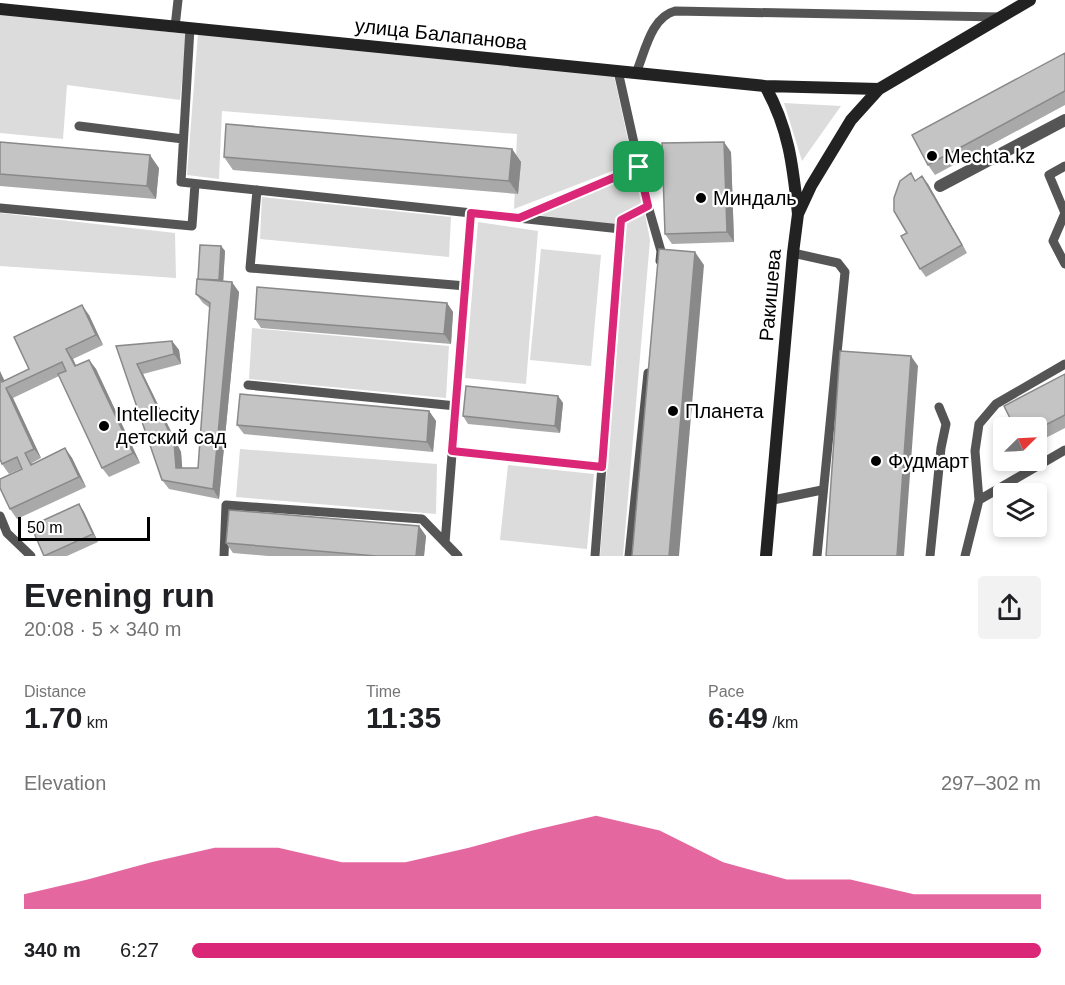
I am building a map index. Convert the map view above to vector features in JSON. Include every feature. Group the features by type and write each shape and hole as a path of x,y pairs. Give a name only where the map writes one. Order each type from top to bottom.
{"street":[{"name":"Ракишева","path":"766,556 798,214 817,176 851,120 879,89 1030,0"},
{"name":"улица Балапанова","path":"0,9 765,86 879,89"},
{"path":"765,86 779,111 788,140 798,214"},
{"path":"940,186 1065,120"}],"lane":[{"path":"175,27 178,0"},
{"path":"636,73 657,22 666,13 675,11 1002,16"},
{"path":"190,28 181,182 621,229"},
{"path":"618,71 648,206 661,251 659,275"},
{"path":"79,126 183,139"},
{"path":"1065,166 1049,175 1065,213 1053,240 1065,264"},
{"path":"519,218 639,167"},
{"path":"0,208 192,225 195,184"},
{"path":"257,190 250,268 466,286"},
{"path":"595,556 621,220 648,206"},
{"path":"445,543 471,213"},
{"path":"793,253 838,263 845,272 817,556"},
{"path":"628,556 650,357"},
{"path":"965,556 979,500 975,451 979,424 996,404 1065,364"},
{"path":"248,385 456,406"},
{"path":"930,556 941,448 946,424 939,407"},
{"path":"979,500 1065,450"},
{"path":"452,451 602,467"},
{"path":"772,500 822,490"},
{"path":"224,556 225,505 422,519 458,556"},
{"path":"0,516 7,533 31,556"}],"shaded area":[{"path":"0,13 187,34 180,100 67,85 63,139 0,133"},
{"path":"198,33 614,76 633,163 514,209 517,134 222,111 219,179 187,175"},
{"path":"784,103 841,106 802,161"},
{"path":"635,173 644,204 618,217 614,225 538,215"},
{"path":"262,197 451,217 449,257 260,239"},
{"path":"0,213 175,233 176,278 0,266"},
{"path":"645,214 650,240 623,556 600,556 627,222"},
{"path":"478,222 538,231 526,384 465,378"},
{"path":"541,249 601,255 591,366 530,360"},
{"path":"252,328 449,346 446,398 249,379"},
{"path":"240,449 437,464 436,514 236,497"},
{"path":"508,465 594,474 587,549 500,540"}],"building":[{"path":"1065,53 1065,91 928,165 912,135"},
{"path":"226,124 512,149 509,181 224,157"},
{"path":"0,142 150,155 147,186 0,174"},
{"name":"Миндаль","path":"724,142 727,232 665,234 662,143"},
{"path":"911,173 915,181 922,176 962,245 920,269 901,236 907,233 894,211 894,198 900,181"},
{"path":"200,245 221,246 219,280 198,279"},
{"name":"Планета","path":"659,249 695,252 669,556 632,556"},
{"path":"197,279 232,282 213,489 162,480 116,346 172,341 174,354 137,364 174,442 176,468 198,468 210,303 196,294"},
{"path":"257,287 447,303 444,334 255,319"},
{"name":"Intellecity детский сад","path":"82,305 96,335 66,349 75,366 89,360 133,453 102,468 58,374 66,371 62,362 6,388 34,449 25,453 31,465 65,448 79,477 10,509 0,488 0,479 22,469 17,457 2,464 0,459 0,376 2,382 29,369 14,337"},
{"name":"Фудмарт","path":"840,351 911,356 897,556 826,556"},
{"path":"1065,374 1065,415 1047,424 1047,417 1010,417 1004,406"},
{"path":"466,386 558,396 555,426 463,416"},
{"path":"240,394 429,411 427,442 237,425"},
{"path":"79,504 93,534 44,556 31,526"},
{"path":"229,510 419,526 416,556 376,556 226,543"}],"place":[{"name":"Mechta.kz","path":"932,156"},
{"name":"Миндаль","path":"701,198"},
{"name":"Планета","path":"673,411"},
{"name":"Intellecity детский сад","path":"104,426"},
{"name":"Фудмарт","path":"876,461"}],"route":[{"path":"639,167 648,206 621,220 602,467 452,451 471,213 519,218 639,167"}]}
